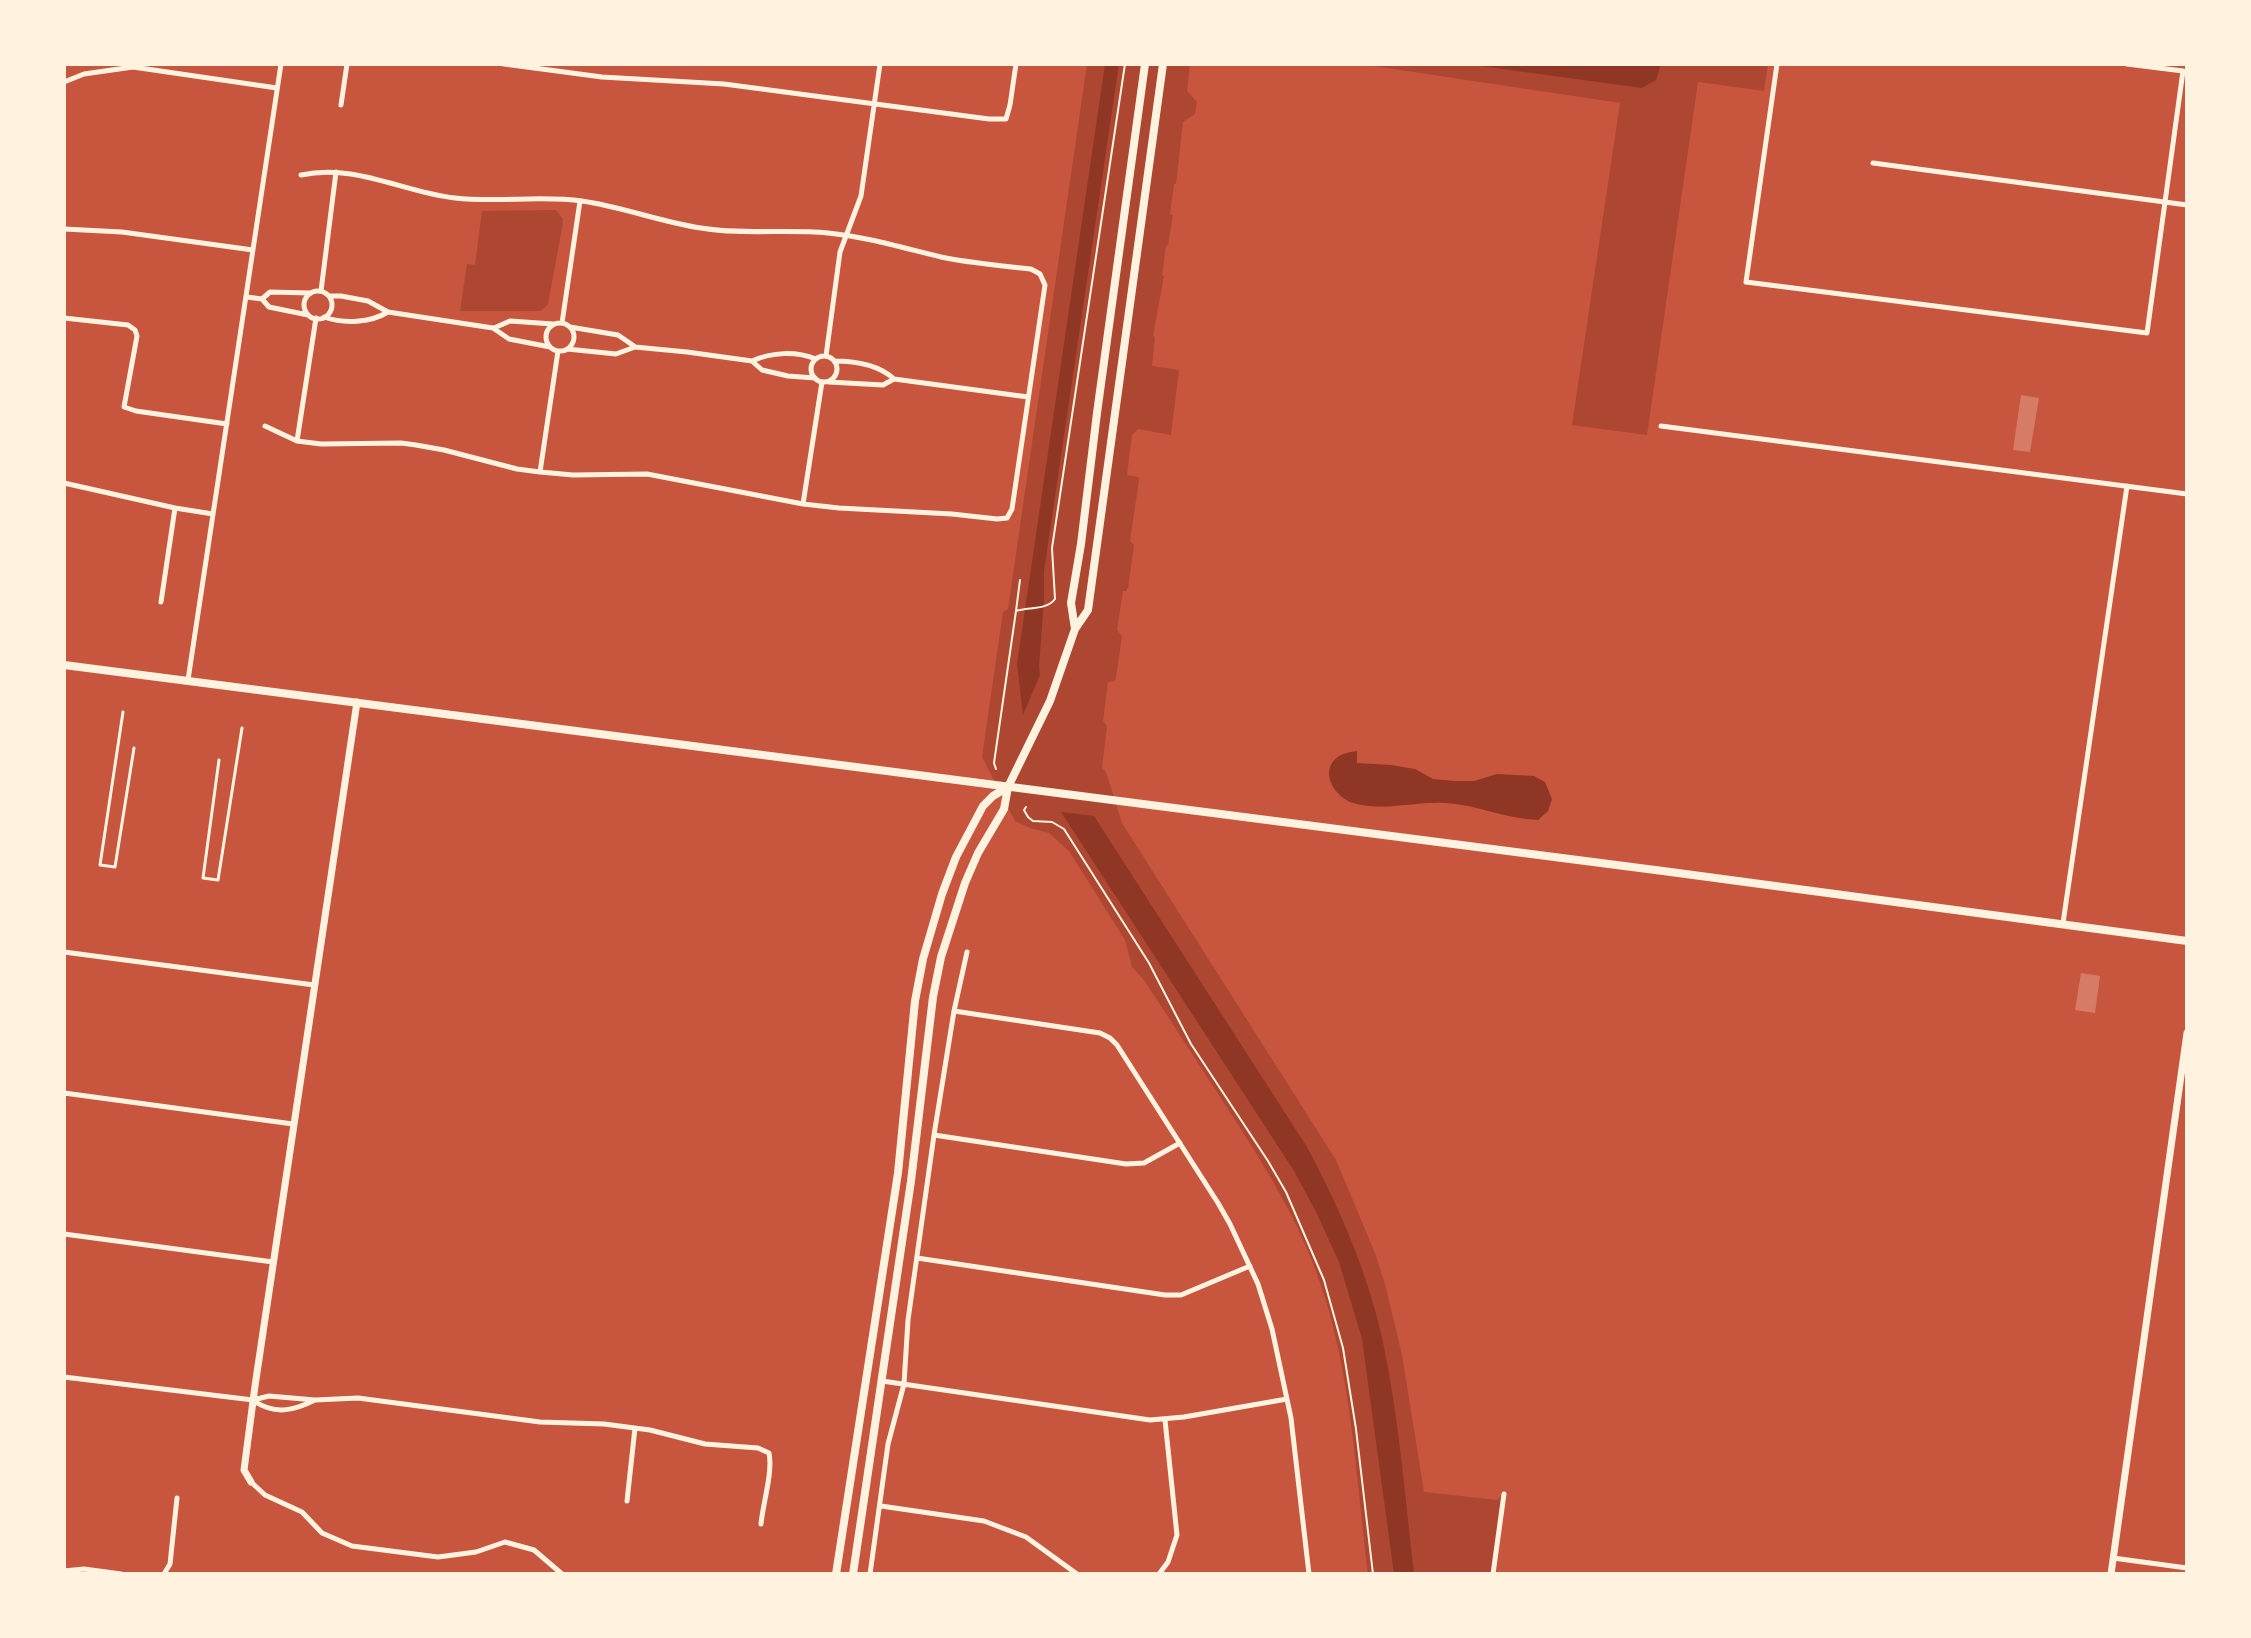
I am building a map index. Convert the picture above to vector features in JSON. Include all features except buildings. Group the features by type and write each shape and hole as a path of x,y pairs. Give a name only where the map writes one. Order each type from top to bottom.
{"main road":[{"path":"1075,629 1071,603 1145,64"},
{"path":"853,1574 941,957 955,910 978,853 1004,809 1008,787 1050,701 1075,629 1088,610 1163,64"},
{"path":"64,665 2187,941"},
{"path":"836,1574 898,1173 918,985 932,924 956,857 983,806 1008,787"},
{"path":"918,985 935,988"},
{"path":"865,1379 882,1381"}],"street":[{"path":"188,680 281,64"},
{"path":"341,105 347,64"},
{"path":"504,64 602,77 724,84 1006,119 1016,64"},
{"path":"826,356 840,252 861,196 880,64"},
{"path":"1777,64 1746,282 2147,333 2183,71 2127,64"},
{"path":"64,82 84,74 131,66 277,88"},
{"path":"1873,163 2187,205"},
{"path":"265,426 297,441 321,444 401,443 540,472 647,474 803,504 1007,518 1012,509 1045,285 1040,274 1031,269 967,262 874,240 808,232 714,230 580,201 452,198 389,181 336,172 301,175"},
{"path":"321,291 336,172"},
{"path":"562,323 580,201"},
{"path":"64,229 122,232 253,250"},
{"path":"262,299 270,292 321,291 329,296 368,301 388,312 493,328 509,339 558,351 567,349 616,354 635,347 752,361 768,354 807,355 816,359 826,356 834,361 885,371 894,379 1028,397"},
{"path":"308,315 304,303 310,293"},
{"path":"324,317 331,308 329,296"},
{"path":"247,297 262,299 269,307 331,320 376,320 388,312"},
{"path":"64,318 128,325 135,330 137,336 124,407 227,424"},
{"path":"297,441 316,318"},
{"path":"493,328 510,321 562,323 618,335 635,347"},
{"path":"550,347 546,335 553,324"},
{"path":"567,349 574,338 570,327"},
{"path":"540,472 558,351"},
{"path":"803,504 821,380 811,368 816,359"},
{"path":"752,361 762,370 805,379 883,385 894,379"},
{"path":"821,380 834,378 837,371 834,361"},
{"path":"1661,426 2187,494"},
{"path":"64,483 213,514"},
{"path":"2063,923 2127,486"},
{"path":"161,602 175,508"},
{"path":"357,702 244,1470 265,1495 302,1512 322,1533 352,1546 438,1557 476,1552 505,1542 534,1550 562,1574"},
{"path":"64,952 314,985"},
{"path":"870,1574 888,1444 904,1384 907,1331 934,1135 967,952"},
{"path":"954,1011 1100,1033 1110,1038 1180,1143 1230,1224 1250,1266 1272,1329 1291,1418 1309,1574"},
{"path":"2111,1574 2184,1074 2187,1033"},
{"path":"64,1093 293,1124"},
{"path":"934,1135 1126,1164 1144,1163 1180,1143"},
{"path":"64,1234 273,1262"},
{"path":"917,1258 1165,1295 1181,1295 1250,1266"},
{"path":"64,1377 253,1400 269,1396 315,1400 358,1398 540,1422 635,1428 705,1444 758,1448 769,1453 771,1465 761,1524"},
{"path":"882,1381 1150,1420 1287,1399"},
{"path":"253,1400 268,1410 302,1407 315,1400"},
{"path":"1159,1574 1168,1562 1177,1535 1165,1420"},
{"path":"627,1501 635,1428"},
{"path":"1492,1574 1504,1494"},
{"path":"164,1574 170,1564 177,1498"},
{"path":"881,1506 984,1521 1026,1537 1077,1574"},
{"path":"2113,1558 2187,1568"},
{"path":"64,1571 84,1569 121,1574"}],"lane":[{"path":"123,712 100,865 115,867 134,748"},
{"path":"219,760 203,878 218,880 242,728"}],"path":[{"path":"1016,611 1045,606 1055,599 1052,548 1125,64"},
{"path":"996,769 994,763 1020,580"},
{"path":"1026,807 1024,810 1033,821 1052,822 1064,829 1149,963 1191,1044 1268,1161 1292,1205 1324,1280 1343,1348 1373,1574"}],"shaded area":[{"path":"1087,64 1190,64 1187,91 1197,102 1195,114 1183,122 1170,214 1173,215 1153,336 1152,366 1179,370 1171,435 1138,429 1132,435 1127,475 1139,480 1130,541 1134,545 1128,588 1123,591 1117,630 1122,636 1116,677 1115,681 1108,682 1102,768 1122,823 1336,1160 1385,1284 1402,1355 1424,1492 1497,1500 1504,1494 1492,1574 1368,1574 1351,1422 1338,1346 1317,1274 1298,1229 1250,1144 1144,980 1132,967 1125,940 1069,851 1049,833 1015,821 982,757 1003,612 1008,609"},
{"path":"1105,64 1119,64 1044,571 1040,675 1023,715 1017,664"},
{"path":"1360,64 1768,64 1764,91 1698,82 1647,435 1572,425 1620,103"},
{"path":"1466,64 1659,64 1660,67 1656,80 1642,88"},
{"path":"556,210 563,219 548,304 541,311 460,311 467,264 475,265 482,211"},
{"path":"1357,751 1357,763 1415,769 1433,779 1474,781 1497,774 1534,776 1545,782 1552,799 1548,811 1538,820 1446,803 1365,806 1340,795 1329,775 1333,762 1339,756"},
{"path":"1061,812 1094,816 1307,1147 1331,1194 1361,1266 1383,1342 1414,1574 1394,1574 1362,1339 1339,1262 1316,1212 1294,1171"}]}
